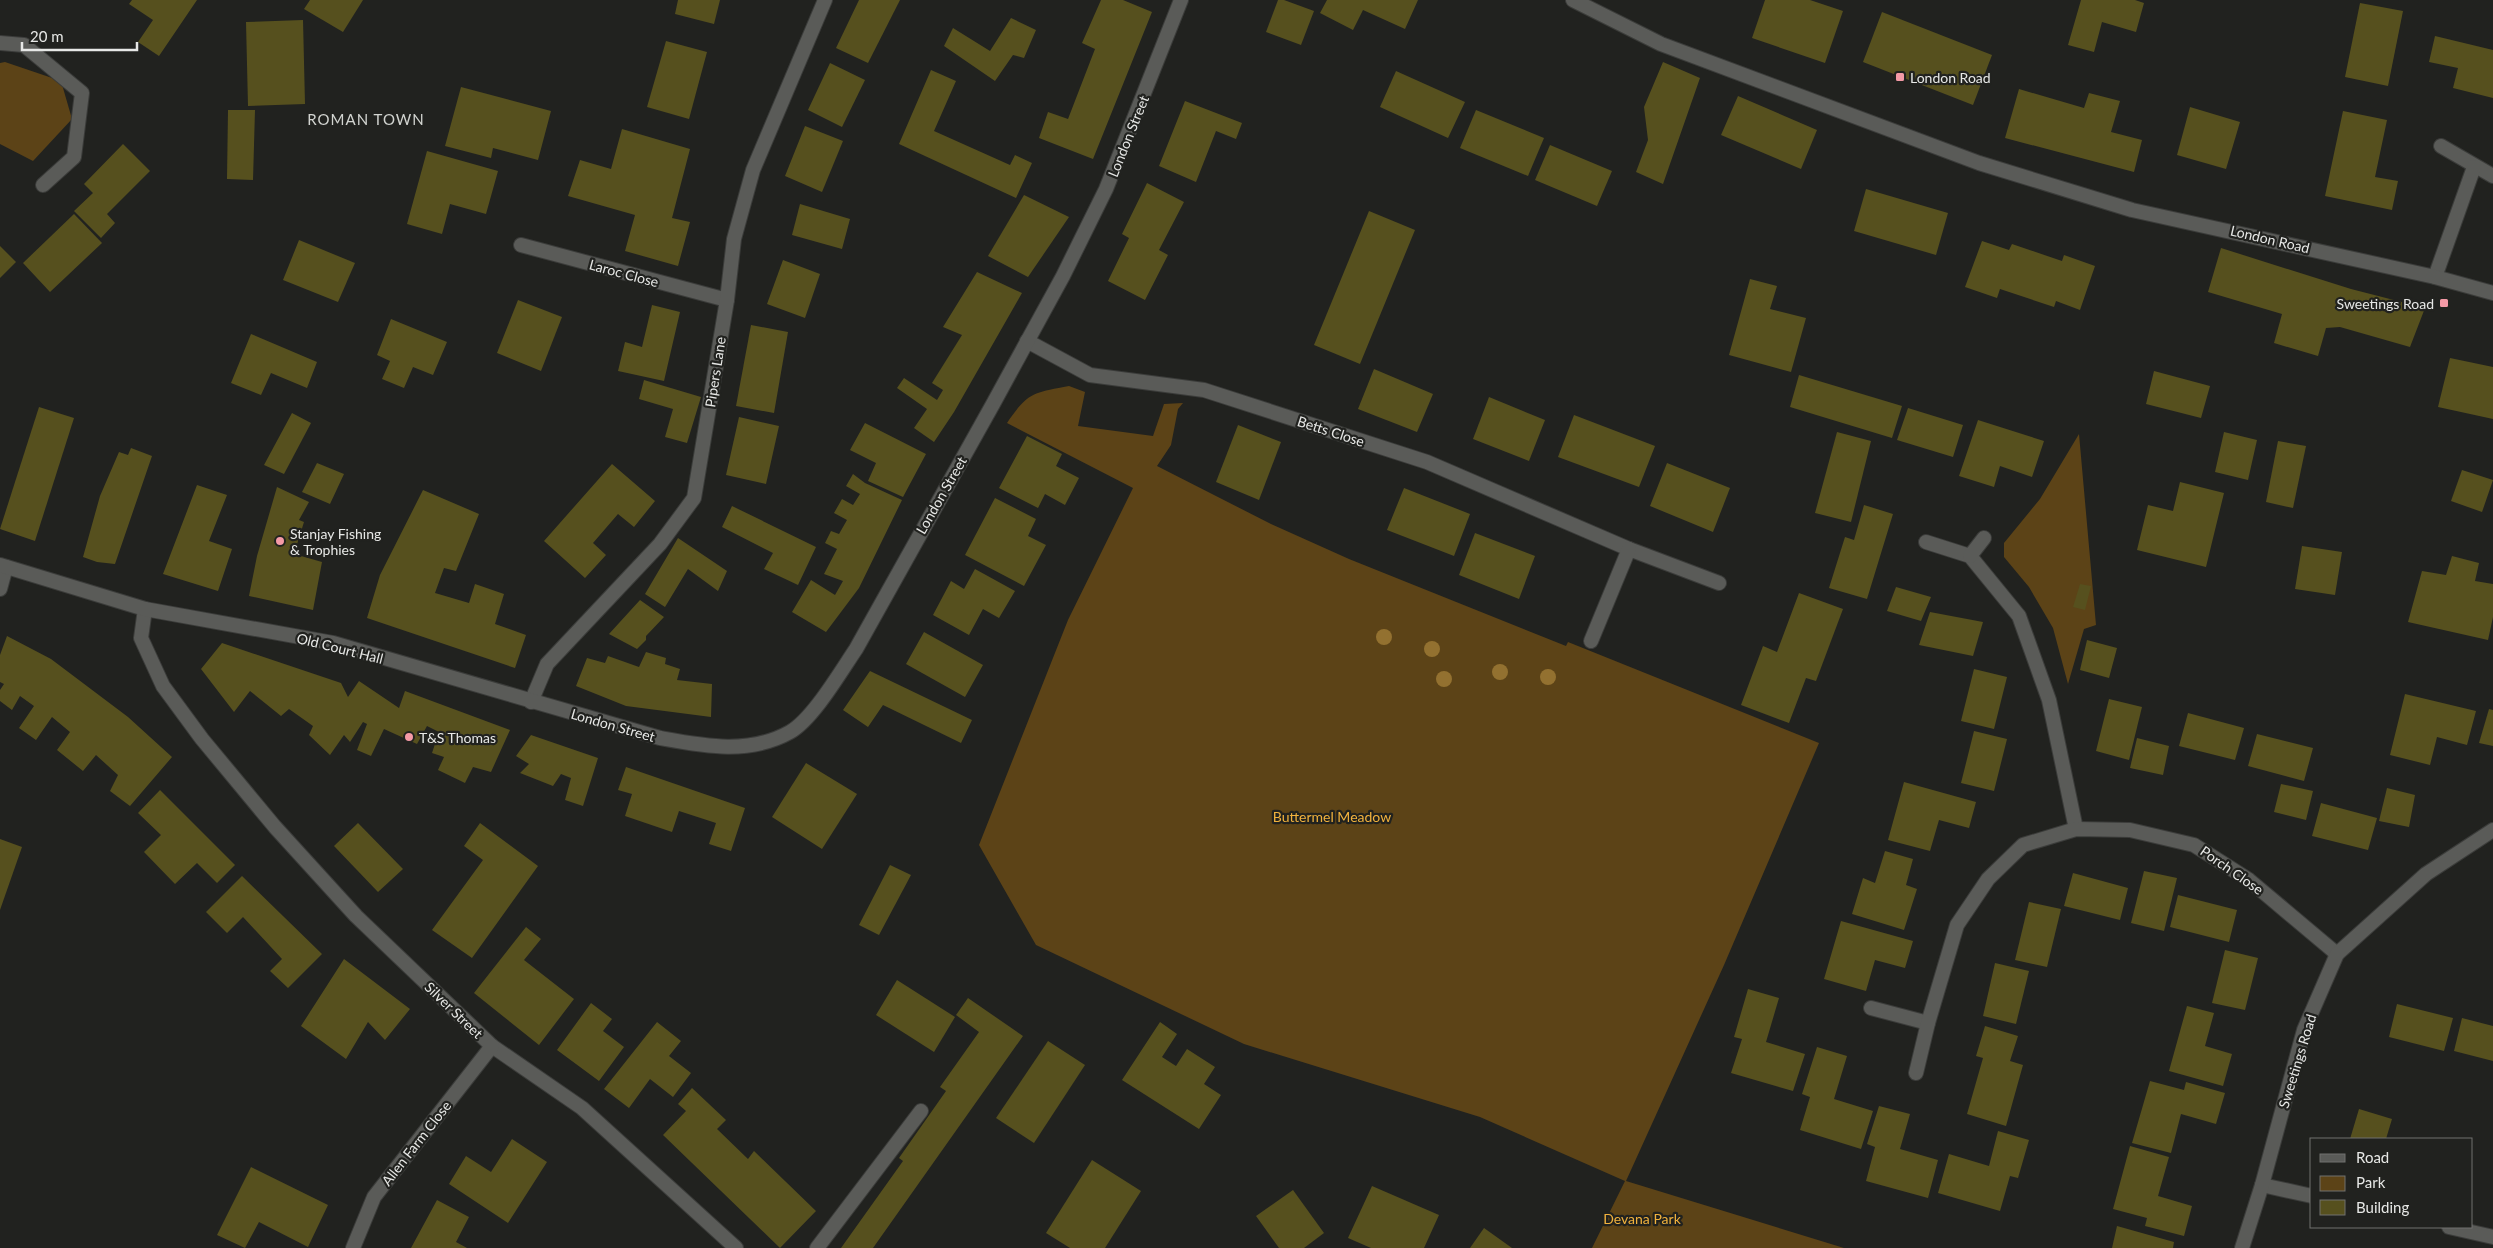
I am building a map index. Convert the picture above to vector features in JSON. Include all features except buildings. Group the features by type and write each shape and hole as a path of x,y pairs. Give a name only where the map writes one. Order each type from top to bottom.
{"street":[{"name":"Pipers Lane","path":"531,702 547,664 660,544 694,498 727,300 734,239 753,170 825,0"},
{"name":"London Street","path":"531,702 660,738 710,747 752,747 791,732 821,700 856,649 1027,341 1106,189 1181,0"},
{"name":"London Road","path":"1573,0 1661,44 1979,163 2132,210 2435,277 2493,293"},
{"path":"0,44 24,45 82,93 74,157 43,185"},
{"path":"2441,146 2474,167 2493,176"},
{"path":"2435,277 2474,167"},
{"name":"Laroc Close","path":"521,245 727,300"},
{"name":"Betts Close","path":"1027,341 1090,375 1204,390 1427,462 1629,549 1718,583"},
{"path":"1970,556 1984,538"},
{"path":"1926,542 1970,556 2019,616 2049,700 2076,829"},
{"path":"1591,641 1629,549"},
{"path":"0,589 3,566"},
{"name":"Old Court Hall","path":"3,566 145,609 333,643 531,702"},
{"name":"Silver Street","path":"145,609 141,638 163,686 202,739 275,827 356,916 492,1046 582,1108 736,1248"},
{"name":"Porch Close","path":"1916,1073 1928,1023 1957,925 1988,879 2023,845 2076,829 2130,830 2194,844 2249,880 2337,954"},
{"name":"Sweetings Road","path":"2242,1248 2262,1185 2304,1030 2337,954 2426,874 2493,830"},
{"path":"1871,1008 1928,1023"},
{"name":"Allen Farm Close","path":"353,1248 374,1197 492,1046"},
{"path":"817,1248 921,1111"},
{"path":"2262,1185 2310,1196"},
{"path":"2453,1228 2493,1237"}],"green space":[{"path":"5,62 61,81 72,119 33,161 0,144 0,63"},
{"name":"Buttermel Meadow","path":"1069,386 1085,392 1078,426 1153,436 1164,404 1183,403 1178,409 1171,445 1157,466 1271,524 1349,559 1566,646 1568,642 1819,743 1724,965 1626,1181 1844,1248 1592,1248 1625,1181 1480,1117 1244,1044 1036,945 979,845 1068,620 1133,488 1007,423 1020,405 1032,396 1047,390"},
{"path":"2079,434 2096,625 2084,629 2068,684 2053,628 2029,587 2004,557 2004,543 2040,499"}],"place":[{"name":"London Road","path":"1900,77"},
{"name":"Sweetings Road","path":"2444,303"},
{"name":"Stanjay Fishing & Trophies","path":"280,541"},
{"name":"T&S Thomas","path":"409,737"}],"district":[{"name":"ROMAN TOWN","path":"366,119"}],"park label":[{"name":"Devana Park","path":"1642,1218"}]}
